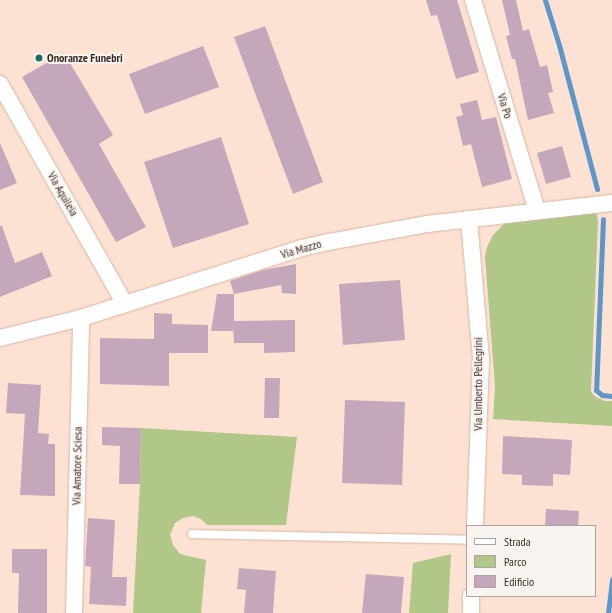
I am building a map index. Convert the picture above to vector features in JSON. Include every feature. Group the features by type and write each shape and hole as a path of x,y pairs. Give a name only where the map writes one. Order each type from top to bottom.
{"street":[{"name":"Via Po","path":"473,0 537,211"},
{"name":"Via Aquileia","path":"0,84 125,304"},
{"name":"Via Mazzo","path":"0,338 81,318 309,246 469,218 612,203"},
{"name":"Via Umberto Pellegrini","path":"469,218 481,360 475,525"},
{"name":"Via Amatore Sciesa","path":"74,613 81,318"},
{"path":"471,613 472,597"}],"lane":[{"path":"192,534 466,540"}],"green space":[{"path":"596,209 598,221 591,392 596,397 605,401 612,401 612,426 493,419 495,387 485,257 487,247 493,235 507,221"},
{"path":"141,428 297,437 286,525 207,525 201,519 193,516 183,518 175,523 170,535 173,545 180,554 206,560 201,613 133,613 140,484"},
{"path":"451,554 448,613 409,613 413,563"}],"building":[{"path":"426,0 457,0 479,72 456,79 437,15 431,16"},
{"path":"502,0 516,0 523,31 529,29 540,67 547,65 553,92 548,93 554,113 528,120 515,59 512,59 506,36 510,35"},
{"path":"265,26 323,182 293,194 234,37"},
{"path":"203,46 219,87 145,114 129,74"},
{"path":"64,53 113,135 99,144 146,227 116,242 22,77"},
{"path":"477,100 482,120 496,117 512,179 482,187 471,144 463,146 456,117 463,115 460,104"},
{"path":"221,137 249,224 173,248 144,162"},
{"path":"0,143 17,183 0,190"},
{"path":"562,146 571,177 546,184 537,153"},
{"path":"0,226 2,226 15,263 42,252 52,276 0,297"},
{"path":"296,264 296,294 282,293 281,285 234,294 230,281 263,270"},
{"path":"400,280 405,340 343,345 339,284"},
{"path":"217,294 234,294 234,321 295,320 295,352 264,353 264,343 234,343 233,322 233,331 211,331"},
{"path":"154,313 172,314 172,324 208,325 208,353 169,353 169,386 100,384 100,338 154,339"},
{"path":"265,378 280,378 279,418 264,418"},
{"path":"8,383 41,385 38,433 49,434 48,444 55,444 55,496 20,495 25,414 6,413"},
{"path":"345,400 405,402 402,485 342,483"},
{"path":"102,427 141,428 140,484 119,484 120,446 102,445"},
{"path":"503,436 572,440 570,475 553,474 553,486 522,485 522,475 502,474"},
{"path":"546,509 579,511 578,525 545,525"},
{"path":"88,518 115,520 112,577 127,577 126,606 89,604 91,567 85,566"},
{"path":"12,549 47,549 47,613 18,613 19,573 12,573"},
{"path":"239,568 276,571 273,613 244,613 246,590 237,589"},
{"path":"366,574 404,577 401,613 362,613"}],"waterway":[{"path":"545,0 559,45 597,189"},
{"path":"603,219 596,390 602,395 612,396"},
{"path":"608,613 612,579"}],"place":[{"name":"Onoranze Funebri","path":"39,58"}]}
